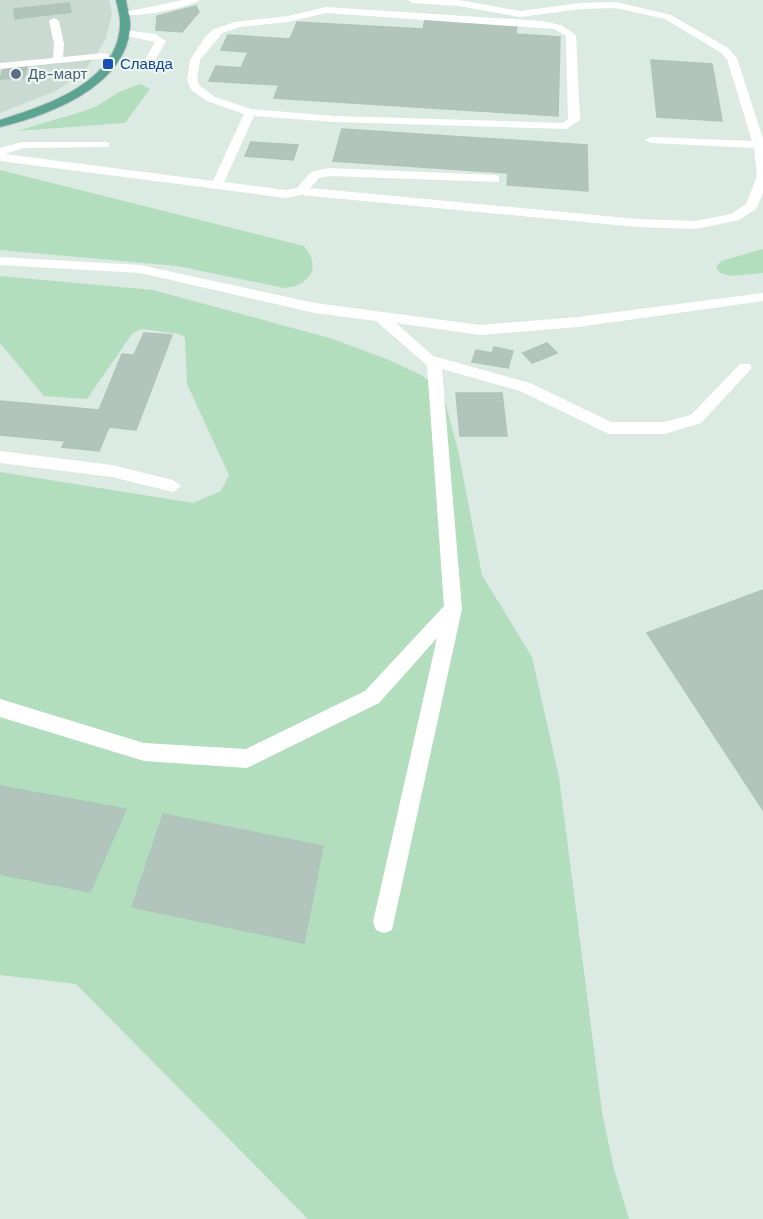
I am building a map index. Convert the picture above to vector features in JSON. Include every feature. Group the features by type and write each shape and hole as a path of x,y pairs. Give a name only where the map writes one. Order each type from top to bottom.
{"main road":[{"path":"0,116 60,93 93,70 104,56 114,33 116,14 113,0"},
{"path":"0,124 42,111 71,98 91,84 115,57 125,33 126,13 122,0"}],"lane":[{"path":"147,0 153,10"},
{"path":"126,13 153,10 195,0"},
{"path":"326,10 343,0"},
{"path":"0,157 285,194 301,191 587,219 696,225 735,217 752,206 763,176 759,145 732,58 724,50 668,17 616,5 581,6 520,14 459,3 413,0"},
{"path":"326,10 542,24 557,27 571,35 574,120 566,126 550,127 334,119 250,112 211,99 195,88 192,80 195,60 209,39 218,31 239,24 288,19 326,10"},
{"path":"54,21 58,60"},
{"path":"125,33 151,36 161,41 146,67"},
{"path":"0,66 104,56"},
{"path":"217,185 250,112"},
{"path":"651,140 759,145"},
{"path":"0,152 22,145 105,146"},
{"path":"301,191 315,176 329,172 495,179"},
{"path":"0,261 140,269 315,308 480,330 578,322 763,297"},
{"path":"380,317 428,360 525,387 609,428 626,430 664,428 696,419 745,368"},
{"path":"384,922 453,608 434,362"},
{"path":"0,457 112,471 173,486"},
{"path":"0,708 144,752 247,759 372,698 453,608"}],"shaded area":[{"path":"0,0 109,0 112,14 106,39 85,71 56,91 0,113"}],"green space":[{"path":"140,84 150,89 125,123 17,131 97,106 119,92"},
{"path":"0,170 304,246 312,261 312,268 301,284 284,288 177,266 0,250"},
{"path":"763,249 763,273 731,276 720,273 716,267 721,261"},
{"path":"0,276 153,290 333,339 389,360 421,375 442,390 458,450 482,575 532,657 559,777 602,1112 614,1169 629,1219 308,1219 76,984 0,975 0,472 193,503 221,491 229,475 187,384 185,338 180,334 141,329 132,334 87,399 44,396 0,343"}],"building":[{"path":"69,3 71,12 15,19 14,9"},
{"path":"196,6 199,12 182,32 156,30 157,16"},
{"path":"425,20 517,25 516,34 560,37 558,116 274,98 279,85 209,81 216,66 241,68 248,52 221,50 228,35 290,39 297,22 423,29"},
{"path":"651,60 712,64 722,121 657,117"},
{"path":"27,66 24,78 0,79 4,68"},
{"path":"342,129 587,145 588,191 507,185 508,173 333,161"},
{"path":"251,142 298,145 293,160 245,156"},
{"path":"144,333 172,335 136,430 109,427 99,451 62,447 65,441 0,435 0,401 99,410 122,354 134,355"},
{"path":"547,343 557,353 532,363 523,353"},
{"path":"494,347 513,351 508,368 472,362 476,350 492,353"},
{"path":"456,393 502,393 507,436 460,436"},
{"path":"763,590 763,810 647,633"},
{"path":"0,786 126,809 90,892 0,874"},
{"path":"163,814 323,846 304,943 132,907"}],"place":[{"name":"Славда","path":"108,64"},
{"name":"Дв-март","path":"16,74"}]}
